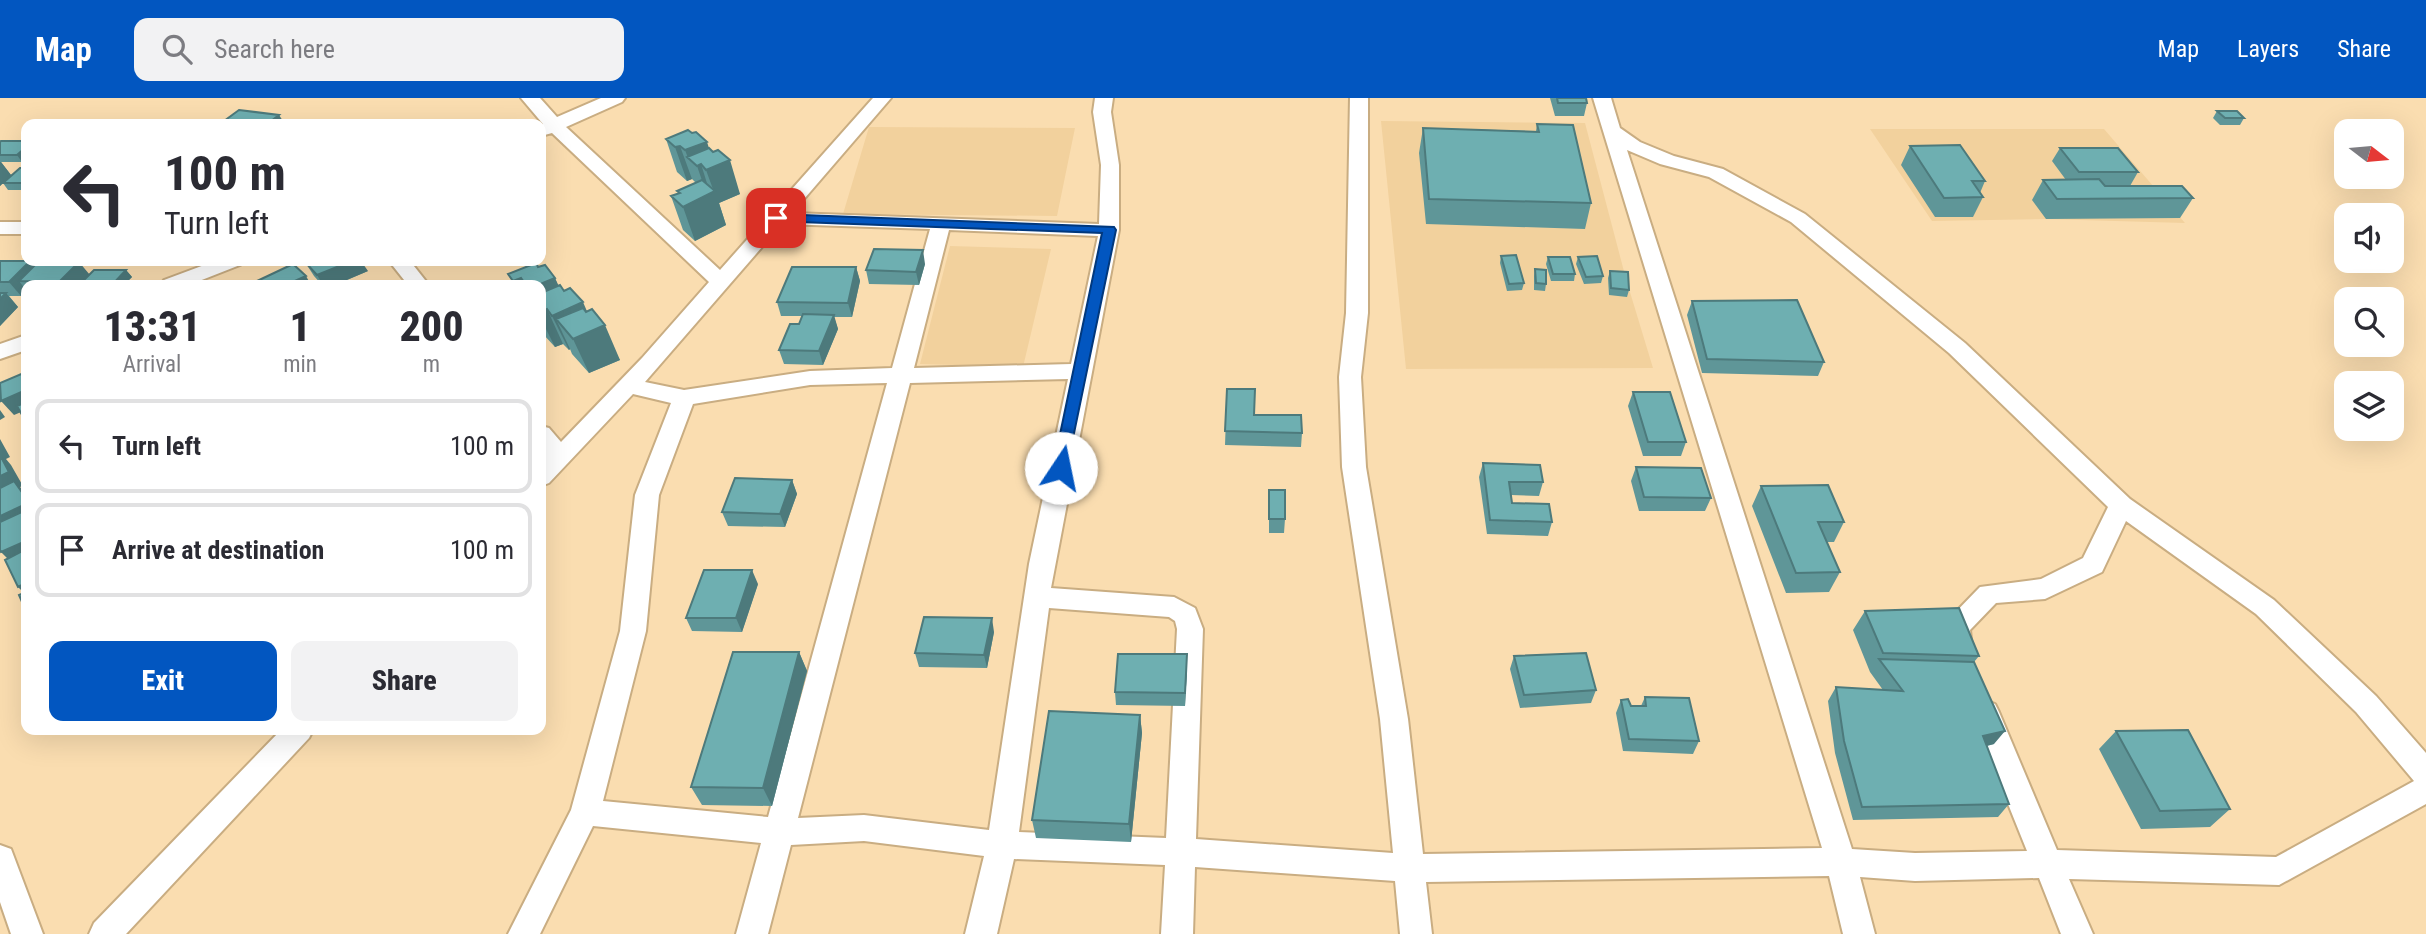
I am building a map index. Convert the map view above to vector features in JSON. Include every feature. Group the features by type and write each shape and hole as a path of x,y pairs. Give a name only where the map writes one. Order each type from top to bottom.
{"street":[{"path":"530,98 542,119"},
{"path":"616,98 547,128 721,282"},
{"path":"546,472 629,386 883,98"},
{"path":"981,934 1002,845 1038,597 1109,230 1110,165 1102,112 1104,98"},
{"path":"1359,98 1357,313 1350,377 1354,467 1394,719 1416,934"},
{"path":"1602,98 1841,862 1859,934"},
{"path":"1613,131 1634,146 1667,160 1716,173 1798,218 1957,348 2121,505 2265,607 2366,704 2426,774"},
{"path":"776,218 1109,230"},
{"path":"752,934 941,224"},
{"path":"0,228 21,228"},
{"path":"183,280 220,266"},
{"path":"403,266 415,280"},
{"path":"0,352 21,344"},
{"path":"629,386 684,398 810,377 1080,371"},
{"path":"524,934 585,812 633,631 647,495 684,398"},
{"path":"546,440 560,457"},
{"path":"2077,934 1960,653 1957,627 1989,594 2045,589 2093,565 2121,505"},
{"path":"1038,597 1174,607 1186,615 1190,629 1177,934"},
{"path":"104,934 294,735"},
{"path":"585,812 781,832 864,828 1002,845 1181,852 1410,868 1841,862 1915,867 2048,864 2279,871 2426,789"},
{"path":"0,859 27,934"}],"shaded area":[{"path":"1381,121 1585,123 1626,279 1653,368 1406,369"},
{"path":"869,127 1075,128 1057,216 843,214"},
{"path":"1870,129 2104,129 2185,223 2046,219 1932,221"},
{"path":"950,246 1051,249 1023,367 920,364"}],"building":[{"path":"1557,98 1586,98 1587,103 1558,103"},
{"path":"239,110 279,115 274,119 227,119"},
{"path":"2217,111 2237,111 2244,118 2225,118"},
{"path":"1537,124 1573,125 1591,203 1429,199 1423,128 1539,132"},
{"path":"688,130 696,132 707,142 685,150 680,146 675,147 666,139"},
{"path":"21,141 21,151 17,155 0,155 0,142"},
{"path":"1960,145 1985,181 1972,181 1983,197 1944,198 1910,146"},
{"path":"709,148 713,152 718,150 730,160 706,170 701,164 697,166 687,157"},
{"path":"2060,148 2118,148 2138,172 2079,172"},
{"path":"20,168 21,168 21,183 3,183"},
{"path":"2099,179 2105,186 2182,186 2193,198 2057,199 2043,180"},
{"path":"702,180 715,191 683,207 671,196 680,193 677,191"},
{"path":"874,249 923,250 916,272 866,270"},
{"path":"1516,255 1524,283 1509,284 1501,256"},
{"path":"1597,256 1603,276 1586,277 1578,257"},
{"path":"1548,257 1570,257 1575,274 1553,274"},
{"path":"0,261 21,261 21,266 25,266 9,282 0,282"},
{"path":"34,266 75,266 61,280 19,281"},
{"path":"289,266 295,266 306,276 297,280 259,280"},
{"path":"309,266 340,266 317,275"},
{"path":"528,266 546,266 555,278 546,282 521,278 512,280 508,274"},
{"path":"792,267 856,267 848,303 777,302"},
{"path":"1535,269 1546,270 1546,284 1536,283"},
{"path":"94,270 126,270 117,280 84,280"},
{"path":"1610,271 1628,272 1629,290 1611,288"},
{"path":"560,285 564,291 570,288 583,302 552,316 546,310 546,291"},
{"path":"1797,300 1824,362 1707,359 1692,301"},
{"path":"583,308 586,312 592,309 605,325 573,339 556,319"},
{"path":"803,314 834,315 819,351 779,350 790,324 799,324"},
{"path":"21,374 21,392 1,401 0,383"},
{"path":"1227,389 1255,389 1254,415 1301,415 1302,433 1225,431"},
{"path":"1633,392 1670,392 1686,442 1648,442"},
{"path":"0,455 9,472 0,476"},
{"path":"1483,463 1540,465 1543,482 1509,482 1512,503 1549,504 1552,522 1490,520"},
{"path":"1636,467 1701,468 1711,498 1644,497"},
{"path":"735,478 792,480 780,514 722,512"},
{"path":"14,481 21,491 21,506 0,516 0,488"},
{"path":"1828,485 1844,522 1818,522 1840,572 1796,573 1761,486"},
{"path":"1269,490 1285,490 1285,519 1269,519"},
{"path":"21,512 21,543 1,552 0,550 0,522"},
{"path":"21,552 21,586 18,587 5,560"},
{"path":"704,570 752,570 736,618 686,618"},
{"path":"1959,608 1979,656 1883,653 1865,611"},
{"path":"924,617 992,618 984,655 915,653"},
{"path":"733,652 799,652 763,788 691,787"},
{"path":"1586,653 1596,690 1524,695 1514,656"},
{"path":"1118,654 1187,654 1185,693 1115,692"},
{"path":"1879,659 1974,662 2005,731 1983,736 2009,804 1862,807 1844,741 1836,687 1903,691"},
{"path":"1645,697 1689,698 1699,741 1629,739 1621,700 1628,699 1631,706 1646,706"},
{"path":"1049,711 1140,715 1129,824 1032,820"},
{"path":"2188,730 2230,809 2160,811 2116,731"}],"route":[{"path":"776,218 1109,230 1061,468"}]}
